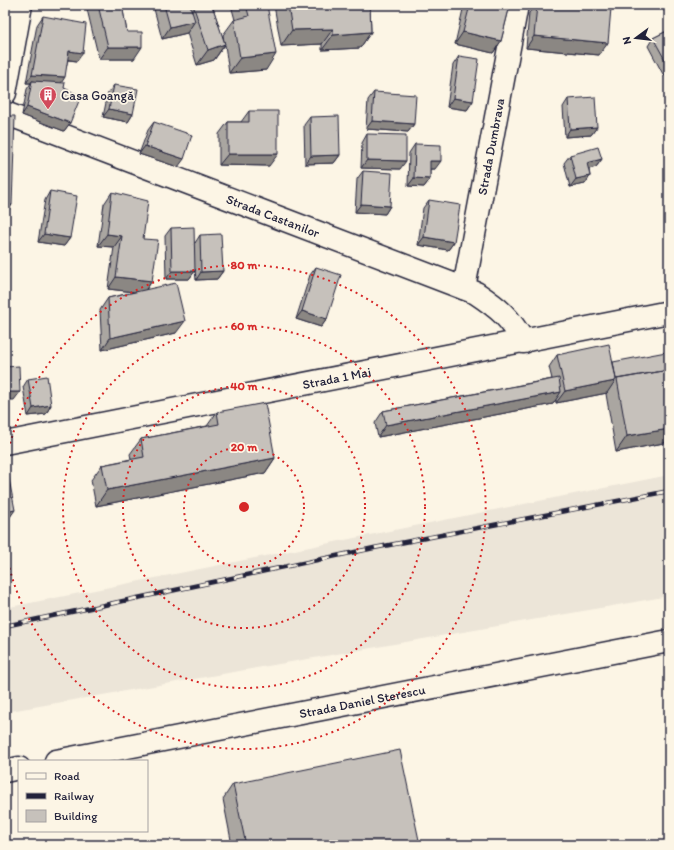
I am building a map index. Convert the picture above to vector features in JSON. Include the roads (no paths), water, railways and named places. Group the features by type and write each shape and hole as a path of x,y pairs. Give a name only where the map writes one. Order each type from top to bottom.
{"street":[{"path":"5,93 21,5"},
{"name":"Strada Dumbrava","path":"464,288 517,5"},
{"name":"Strada Castanilor","path":"5,113 476,293 497,307 511,320 524,342"},
{"name":"Strada 1 Mai","path":"5,443 524,342 669,312"},
{"name":"Strada Daniel Sterescu","path":"61,760 669,641"},
{"path":"5,771 18,768"}],"railway":[{"path":"5,626 374,548 669,491"}],"place":[{"name":"Casa Goangă","path":"48,110"}]}
